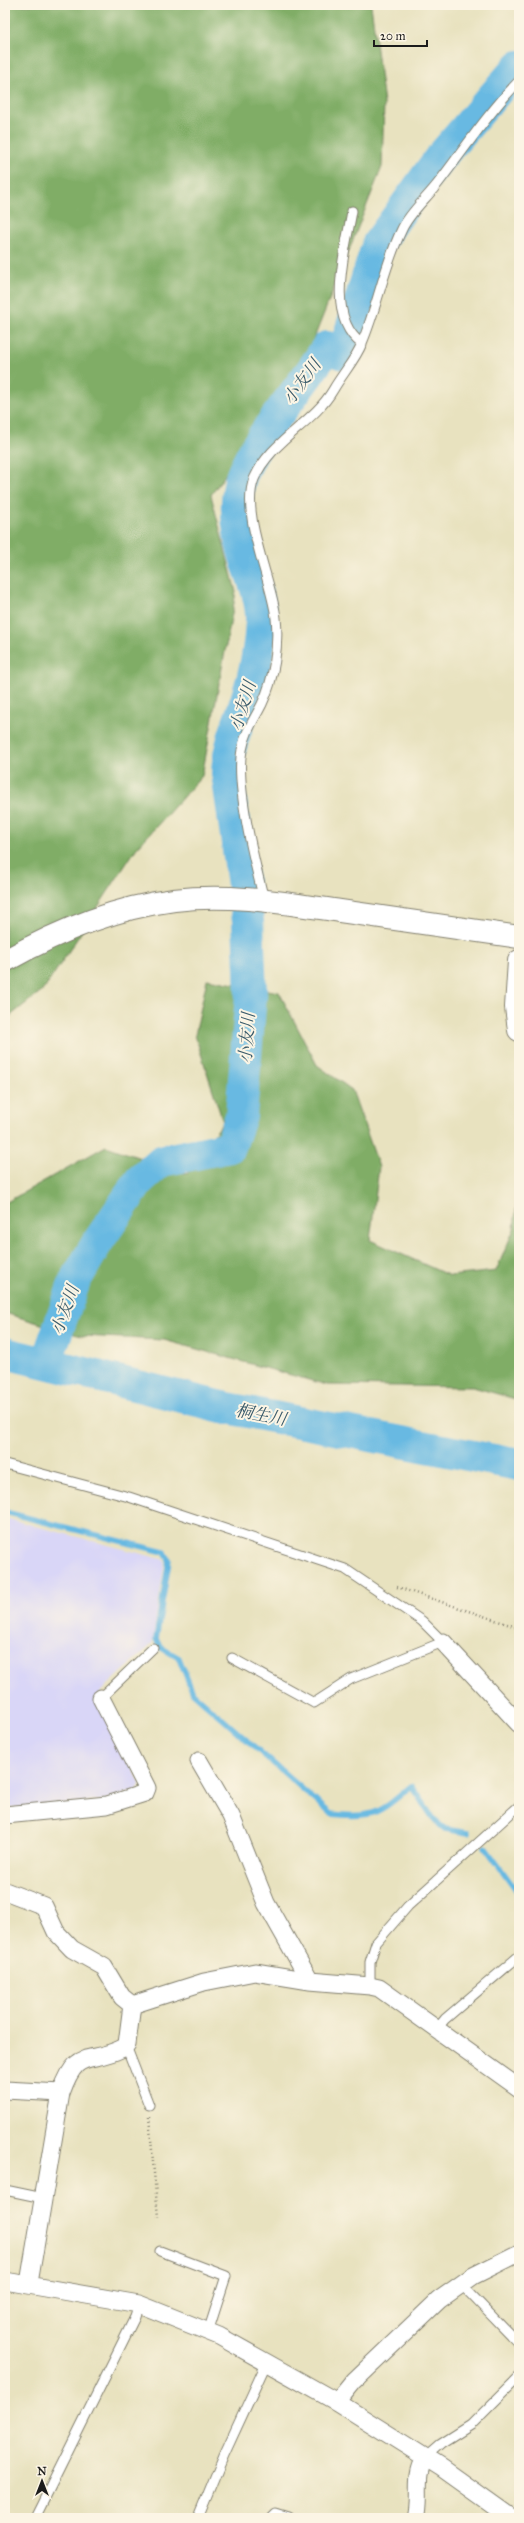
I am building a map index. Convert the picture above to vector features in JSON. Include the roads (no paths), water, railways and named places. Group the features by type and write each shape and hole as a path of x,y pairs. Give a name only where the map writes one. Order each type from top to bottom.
{"street":[{"path":"5,961 65,930 101,916 174,900 236,898 261,899 519,937"},
{"path":"519,961 516,1007 519,1030"},
{"path":"443,1642 519,1724"},
{"path":"5,1815 107,1805 145,1793 147,1788 101,1698"},
{"path":"199,1761 231,1816 266,1904 310,1980"},
{"path":"5,1891 44,1906 56,1932 72,1949 104,1967 122,1997 132,2005"},
{"path":"132,2005 204,1982 255,1972 310,1980 370,1986 379,1988 519,2088"},
{"path":"29,2283 61,2093 69,2072 76,2063 117,2051 126,2046 132,2005"},
{"path":"5,2090 61,2093"},
{"path":"337,2402 354,2381 434,2305 461,2284 519,2253"},
{"path":"5,2281 29,2283 138,2304 208,2332 337,2402 425,2458 512,2518"},
{"path":"416,2518 419,2508 419,2471 425,2458"}],"lane":[{"path":"261,899 239,773 248,728 262,704 270,681 276,649 276,620 273,595 260,562 250,497 254,480 264,462 283,440 319,408 359,343 386,265 403,226 438,184 495,105 519,81"},
{"path":"352,211 340,290 340,305 345,322 359,343"},
{"path":"5,1464 129,1497 345,1569 422,1621 443,1642 351,1679 314,1703 232,1658"},
{"path":"101,1698 153,1648"},
{"path":"370,1986 370,1962 376,1943 408,1906 519,1806"},
{"path":"436,2030 445,2019 519,1956"},
{"path":"126,2046 149,2104"},
{"path":"5,2190 44,2198"},
{"path":"160,2251 226,2276 208,2332"},
{"path":"461,2284 519,2344"},
{"path":"35,2518 134,2317 138,2304"},
{"path":"198,2518 224,2455 266,2364"},
{"path":"425,2458 441,2444 471,2426 519,2377"},
{"path":"272,2518 276,2514 289,2518"}],"waterway":[{"name":"小友川","path":"46,1363 75,1281 97,1243 140,1180 161,1161 230,1147 241,1116 251,995 248,920 227,773 229,753 255,669 260,639 261,620 258,598 244,554 238,525 237,498 244,469 268,428 327,347 343,354 378,243 438,160 519,66"},
{"name":"桐生川","path":"5,1353 222,1407 519,1465"},
{"path":"5,1512 164,1552 169,1559 156,1639 160,1647 179,1658 193,1693 331,1814 357,1816 376,1812 411,1786 435,1821 445,1829 468,1833"},
{"path":"485,1847 519,1894"}]}
